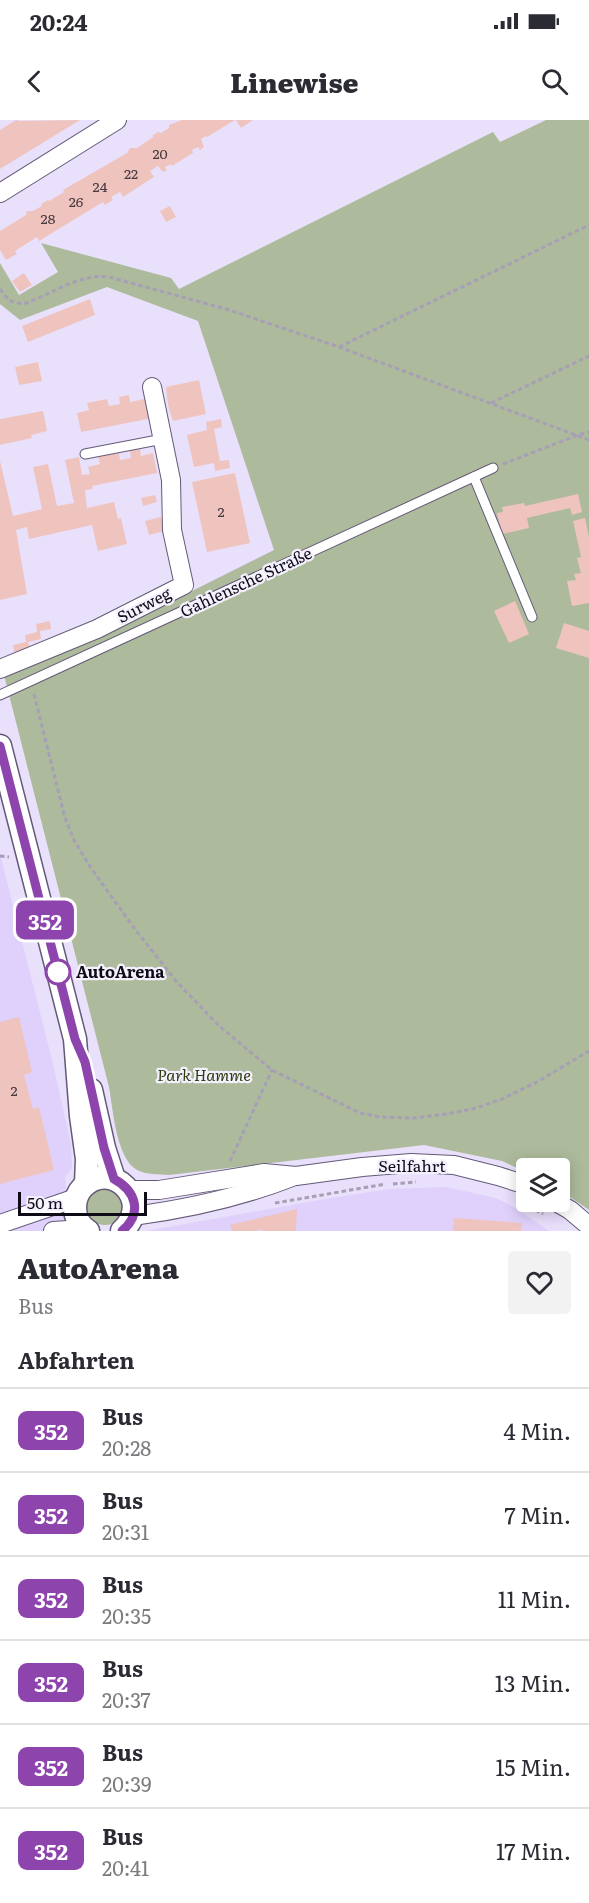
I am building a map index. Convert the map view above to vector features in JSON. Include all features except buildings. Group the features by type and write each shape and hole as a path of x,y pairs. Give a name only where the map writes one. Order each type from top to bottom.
{"street":[{"path":"0,193 117,120"},
{"name":"Surweg","path":"0,669 97,629 184,585 172,530 171,480 152,387"},
{"path":"0,746 75,1039 85,1062 104,1148 134,1203 128,1224"},
{"path":"75,1039 87,1159 76,1214 86,1230"},
{"name":"Seilfahrt","path":"122,1184 159,1190 264,1173 296,1176 374,1166 438,1164 474,1169 516,1190"},
{"name":"Seilfahrt","path":"128,1224 264,1188 296,1176"},
{"path":"0,1224 81,1191 94,1179 104,1177 122,1184"},
{"path":"570,1210 589,1226"},
{"path":"53,1231 86,1230"}],"lane":[{"path":"85,454 163,439"},
{"name":"Gahlensche Straße","path":"0,695 493,468"},
{"path":"474,477 532,617"}],"path":[{"path":"339,347 589,225"},
{"path":"0,289 8,300 18,304 26,303 84,278 97,275 109,277 226,309 339,347 589,440"},
{"path":"491,403 589,356"},
{"path":"493,468 589,432"},
{"path":"30,681 65,819 74,840 91,868 176,981 218,1025 272,1070 360,1113 381,1117 413,1118 447,1114 502,1100 589,1051"},
{"path":"222,1179 272,1070"},
{"path":"275,1203 385,1184 418,1182"}],"shaded area":[{"name":"AutoArena","path":"0,854 71,1144 72,1168 65,1177 69,1217 75,1231 0,1231"},
{"path":"446,1187 496,1198 549,1231 146,1231 325,1199 389,1189"}],"green space":[{"name":"Park Hamme","path":"546,120 589,120 589,1210 570,1197 570,1158 516,1158 516,1167 502,1161 424,1145 169,1175 141,1172 130,1164 120,1144 109,1087 4,675 166,604 274,550 198,321 107,287 20,320 0,304 0,263 19,295 58,272 41,243 171,278 179,289 493,132 500,142"},
{"path":"105,1189 118,1194 123,1207 118,1220 105,1225 92,1220 87,1207 92,1194"}],"bus line":[{"name":"352","path":"0,746 75,1039 85,1062 104,1148 114,1179 129,1190 134,1203 133,1216 128,1226 122,1231"}],"place":[{"name":"AutoArena","path":"58,972"}]}
